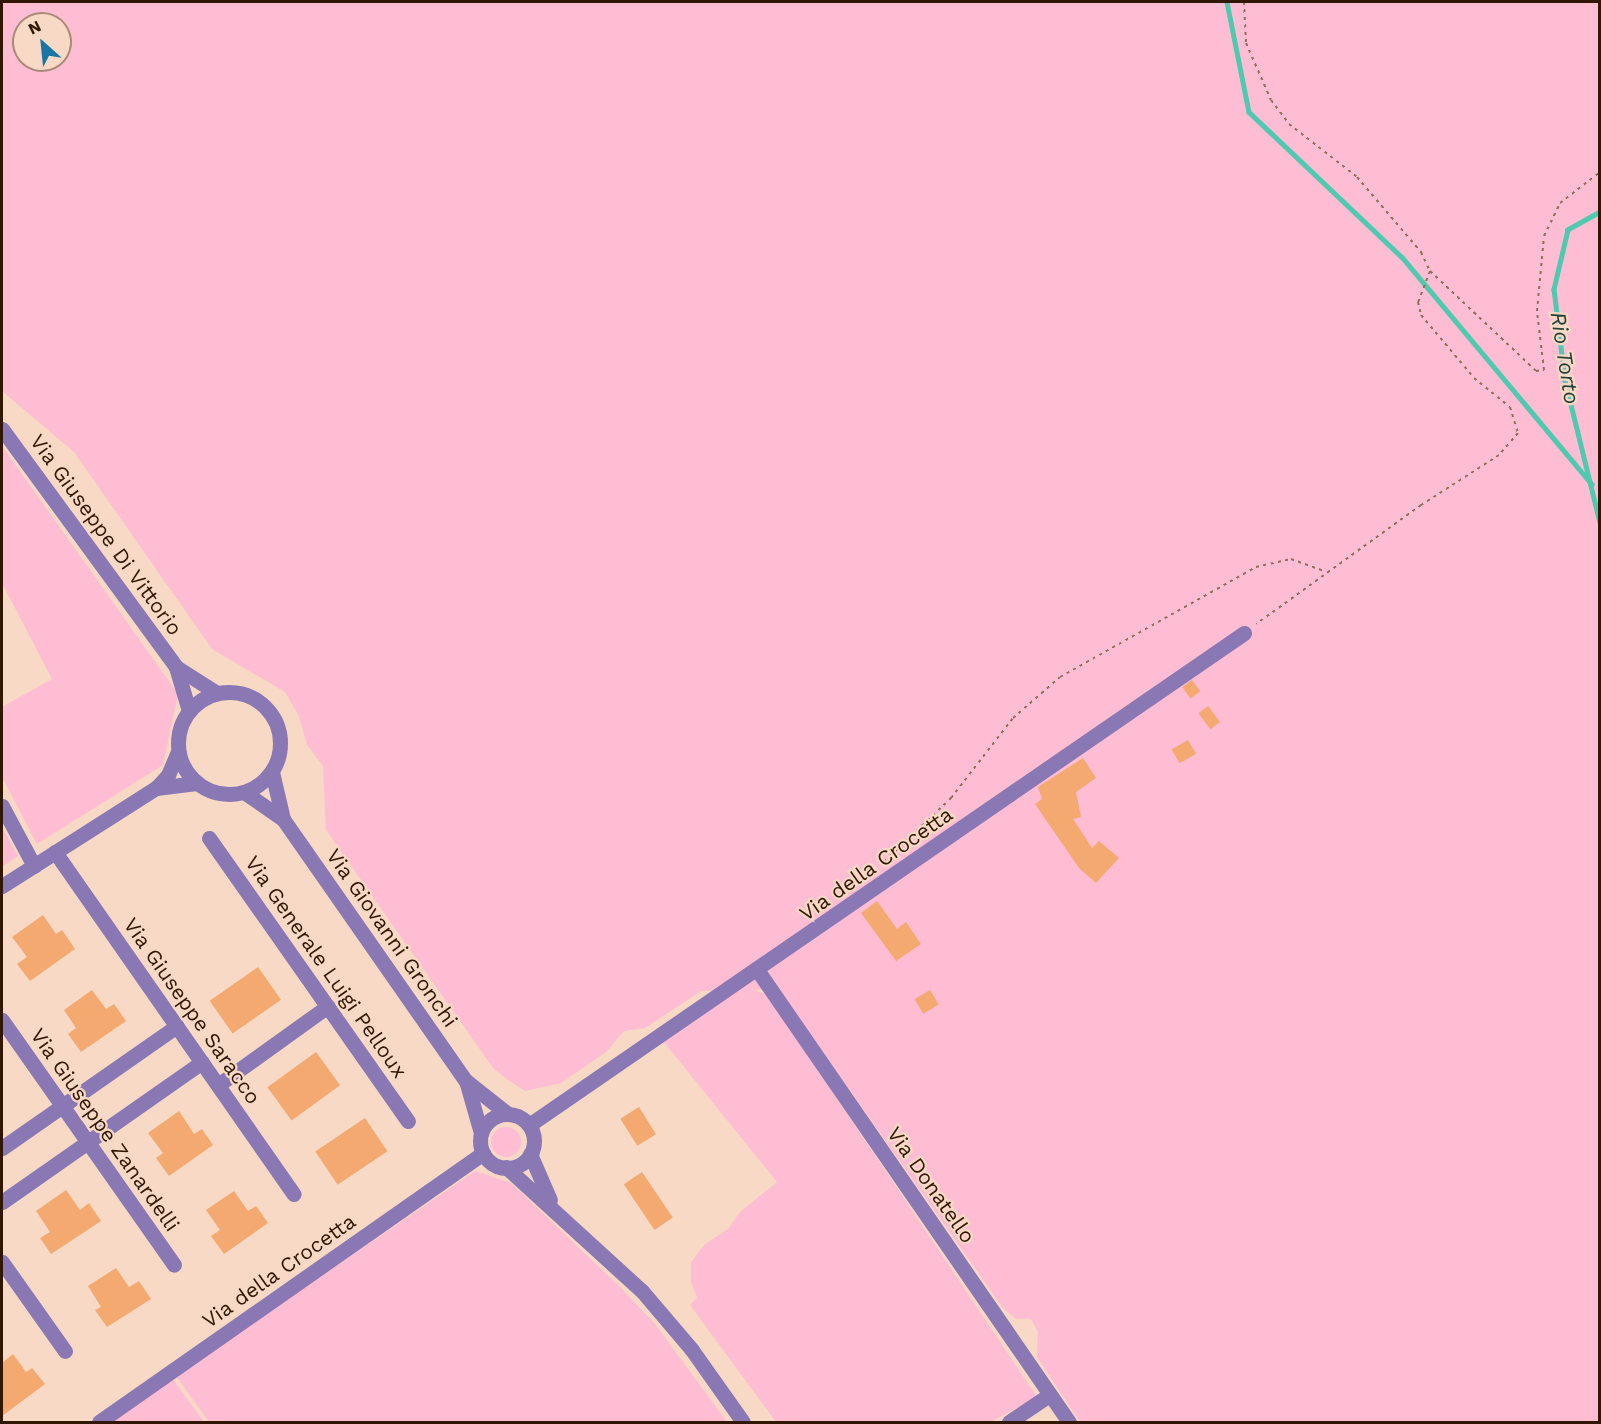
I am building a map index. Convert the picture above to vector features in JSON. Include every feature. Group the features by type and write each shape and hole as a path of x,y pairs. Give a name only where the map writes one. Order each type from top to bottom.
{"street":[{"name":"Via Giuseppe Di Vittorio","path":"2,429 176,667 189,711"},
{"name":"Via della Crocetta","path":"529,1125 758,971 1244,633"},
{"name":"Via Giuseppe Di Vittorio","path":"176,667 217,693"},
{"path":"217,693 248,694 272,713 281,743 272,772 244,792 219,793 196,783 188,774 178,751 178,737 189,711 217,693"},
{"path":"2,886 156,788 168,774 178,751"},
{"name":"Via Giovanni Gronchi","path":"272,772 283,819"},
{"path":"156,788 196,783"},
{"name":"Via Giovanni Gronchi","path":"244,792 283,819 466,1081 508,1114"},
{"path":"2,806 34,866"},
{"name":"Via Generale Luigi Pelloux","path":"209,838 408,1121"},
{"name":"Via Giuseppe Saracco","path":"55,852 294,1194"},
{"name":"Via Donatello","path":"758,971 1069,1422"},
{"path":"218,1085 328,1006"},
{"name":"Via Giuseppe Zanardelli","path":"2,1020 174,1265"},
{"path":"2,1148 177,1026"},
{"path":"2,1202 202,1062"},
{"name":"Via Giovanni Gronchi","path":"466,1081 481,1133"},
{"path":"506,1167 520,1164 530,1154 534,1140 529,1125 508,1114 489,1121 481,1133 483,1153 493,1163 506,1167 553,1206 648,1297 743,1422"},
{"name":"Via della Crocetta","path":"99,1422 483,1153"},
{"path":"530,1154 553,1206"},
{"path":"2,1262 65,1351"},
{"path":"1009,1422 1049,1395"}],"path":[{"path":"1244,2 1246,43 1271,100 1289,124 1357,177 1421,252 1430,271 1536,371 1544,370 1537,311 1544,236 1560,203 1599,172"},
{"path":"1244,633 1326,572 1499,455 1518,432 1510,406 1474,378 1421,315 1418,302 1430,271"},
{"path":"880,864 951,798 1013,718 1060,677 1256,567 1291,560 1326,572"}],"shaded area":[{"path":"2,2 1599,2 1599,1422 1080,1422 1037,1357 1038,1332 1031,1319 1016,1319 1003,1308 778,988 753,990 767,994 1037,1397 991,1422 776,1422 690,1305 697,1297 691,1282 691,1262 705,1244 728,1229 740,1212 777,1182 664,1042 737,990 701,991 645,1028 624,1031 606,1052 561,1083 525,1091 493,1068 326,830 323,766 307,745 299,716 285,692 212,649 74,452 2,391"},
{"path":"2,446 178,694 163,765 37,844 2,777 2,707 52,679 2,583"},
{"path":"2,827 18,856 2,867"},
{"path":"506,1127 512,1128 520,1136 520,1148 512,1156 506,1157 500,1156 492,1148 491,1142 492,1136 500,1128"},
{"path":"475,1171 511,1183 619,1286 655,1324 727,1422 209,1422 176,1376"},
{"path":"172,1378 204,1422 111,1422"}],"building":[{"path":"1192,680 1200,691 1191,698 1182,687"},
{"path":"1208,706 1220,722 1210,729 1198,713"},
{"path":"1188,740 1196,754 1180,763 1172,750"},
{"path":"1083,758 1096,778 1076,792 1081,817 1073,819 1092,848 1099,841 1119,858 1096,883 1079,868 1035,804 1042,799 1038,787"},
{"path":"877,901 897,929 906,922 921,944 896,961 861,913"},
{"path":"43,915 56,934 62,930 75,949 30,981 17,964 27,957 12,937"},
{"path":"258,967 281,1000 233,1034 210,1001"},
{"path":"92,990 106,1009 114,1004 126,1021 81,1052 68,1034 76,1028 64,1010"},
{"path":"930,990 939,1005 923,1014 915,999"},
{"path":"316,1052 340,1085 292,1120 267,1087"},
{"path":"639,1107 656,1134 637,1146 620,1119"},
{"path":"179,1111 194,1134 202,1129 213,1145 169,1176 156,1158 163,1153 148,1133"},
{"path":"365,1118 387,1151 338,1185 315,1152"},
{"path":"642,1172 673,1218 655,1230 624,1184"},
{"path":"66,1190 80,1210 89,1203 101,1221 51,1254 40,1238 50,1232 36,1211"},
{"path":"234,1191 248,1211 256,1206 268,1223 224,1254 211,1236 220,1230 206,1210"},
{"path":"116,1268 129,1287 139,1281 151,1299 107,1327 95,1310 101,1307 88,1286"},
{"path":"13,1354 26,1372 32,1368 45,1384 2,1416 2,1363"}],"waterway":[{"path":"1227,2 1249,112 1402,257 1592,484"},
{"name":"Rio Torto","path":"1600,212 1568,230 1554,289 1565,380 1600,522"}]}
